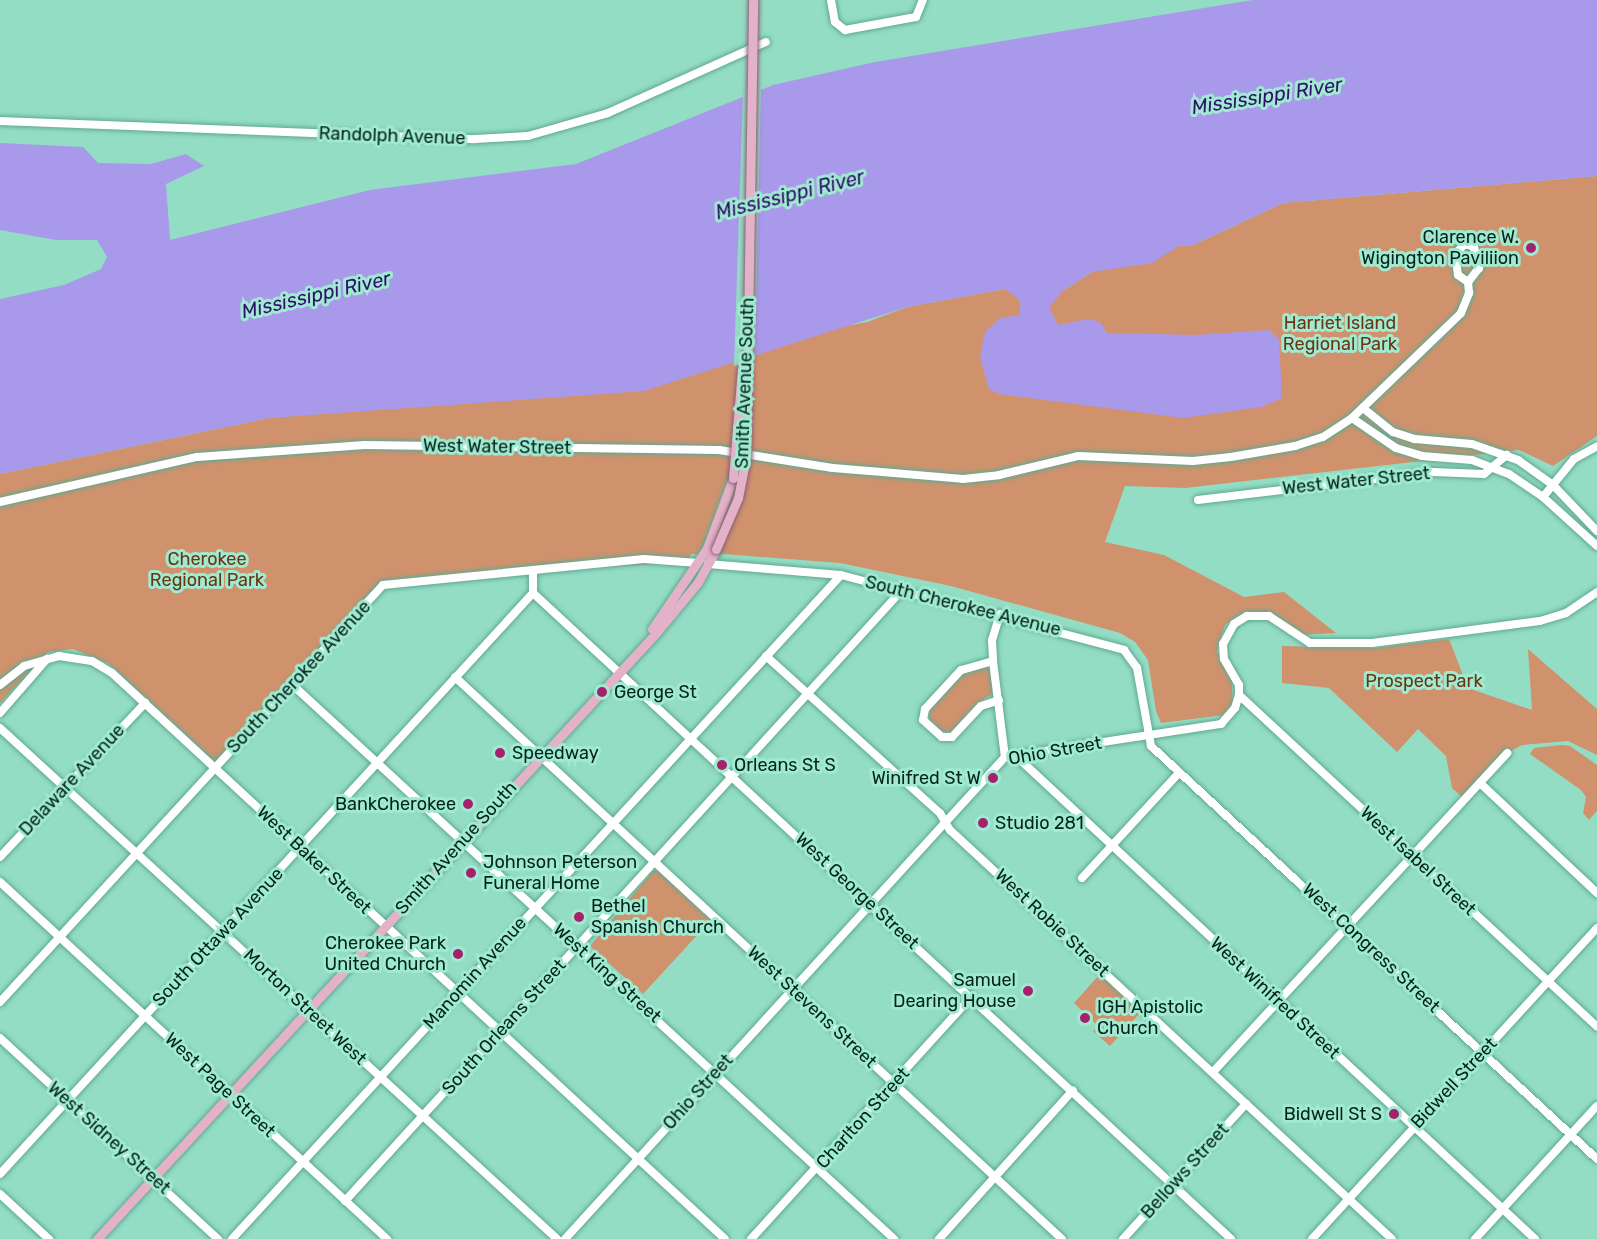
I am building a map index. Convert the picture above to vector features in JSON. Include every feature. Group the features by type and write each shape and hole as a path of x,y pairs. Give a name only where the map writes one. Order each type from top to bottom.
{"main road":[{"name":"Smith Avenue South","path":"97,1239 618,672 684,599 708,564 737,456 748,274 753,0"},
{"name":"Smith Avenue South","path":"645,642 698,563 711,549"}],"street":[{"path":"831,0 839,26 845,30 920,14 923,0"},
{"name":"Randolph Avenue","path":"0,121 475,139 528,136 608,113 766,42"},
{"name":"West Water Street","path":"0,502 197,457 365,445 719,450 833,468 963,479 999,476 1078,456 1193,461 1276,451 1323,437 1352,418 1461,313 1469,293 1468,282 1479,268 1474,247 1465,244 1455,254 1458,275 1468,282"},
{"path":"1363,408 1393,432 1415,440 1472,444 1507,455 1553,485 1597,531"},
{"path":"1352,418 1396,448 1495,467 1543,497 1597,546"},
{"path":"1543,497 1574,459 1597,446"},
{"path":"1495,467 1507,455"},
{"name":"West Water Street","path":"1198,500 1433,472 1484,474 1495,467"},
{"name":"South Cherokee Avenue","path":"0,1002 388,583 644,559 698,563"},
{"name":"South Cherokee Avenue","path":"708,564 841,575 1000,614 1124,650 1139,675 1147,736"},
{"path":"533,571 533,593"},
{"name":"Manomin Avenue","path":"232,1239 534,907 841,575"},
{"name":"South Orleans Street","path":"345,1201 903,589"},
{"path":"1239,696 1239,685 1224,659 1223,644 1229,630 1247,616 1269,616 1310,643 1372,643 1540,621 1566,613 1597,592"},
{"name":"West George Street","path":"533,593 972,996 1232,1239"},
{"name":"South Ottawa Avenue","path":"0,1174 533,593"},
{"path":"1000,614 992,640 1005,757"},
{"name":"West Baker Street","path":"0,685 24,666 48,658 75,656 92,661 112,673 725,1239"},
{"name":"West Robie Street","path":"766,656 1392,1239"},
{"path":"0,713 48,658"},
{"path":"993,662 961,670 925,709 923,720 942,737 952,737 981,706 999,700"},
{"name":"West Stevens Street","path":"456,677 1062,1239"},
{"name":"West King Street","path":"294,682 894,1239"},
{"name":"Ohio Street","path":"565,1239 715,1072 1005,757 1215,727 1231,715 1239,696"},
{"name":"West Isabel Street","path":"1239,696 1597,1027"},
{"name":"Delaware Avenue","path":"0,858 145,703"},
{"name":"Morton Street West","path":"0,728 556,1239"},
{"name":"West Congress Street","path":"1147,736 1151,746 1178,774 1348,925 1597,1159"},
{"path":"1213,1072 1506,753"},
{"name":"West Winifred Street","path":"1016,756 1535,1239"},
{"path":"1082,878 1178,774"},
{"path":"1479,783 1597,893"},
{"name":"West Page Street","path":"0,882 387,1239"},
{"name":"Bidwell Street","path":"1312,1239 1597,928"},
{"name":"Charlton Street","path":"751,1239 819,1167 972,996"},
{"name":"West Sidney Street","path":"0,1038 218,1239"},
{"path":"939,1239 1073,1090"},
{"name":"Bellows Street","path":"1123,1239 1246,1104"},
{"path":"1475,1239 1597,1106"},
{"path":"0,1194 50,1239"}],"green space":[{"path":"1597,176 1597,436 1553,466 1519,450 1185,488 1125,486 1105,542 1164,555 1244,597 1284,592 1336,633 1301,635 1265,612 1242,613 1225,625 1217,651 1232,682 1233,704 1224,715 1161,723 1156,711 1148,660 1135,642 1120,633 951,586 840,563 723,554 691,554 688,562 381,581 215,762 109,664 73,649 48,652 0,703 0,474 269,418 441,403 867,322 907,307 1005,289 1064,290 1092,272 1165,254 1179,246 1193,245 1283,203"},
{"name":"Prospect Park","path":"1449,639 1468,688 1532,710 1528,649 1597,709 1597,755 1568,741 1522,745 1507,753 1464,799 1452,788 1446,756 1418,729 1397,752 1329,688 1282,683 1282,646 1375,648"},
{"path":"986,667 991,669 994,693 979,702 953,731 942,732 930,721 929,710 963,672"},
{"path":"1570,746 1597,765 1597,811 1589,820 1583,813 1586,797 1581,790 1530,754 1534,748"},
{"path":"653,871 658,871 712,919 643,994 590,946"},
{"path":"1100,974 1140,1013 1110,1046 1093,1031 1098,1026 1074,1003"}],"water":[{"name":"Mississippi River","path":"1253,0 1597,0 1597,176 1283,203 1193,245 1179,246 1152,263 1092,272 1064,290 1049,307 1058,325 1088,319 1100,322 1107,333 1196,335 1269,330 1279,339 1282,398 1262,407 1183,418 999,394 989,389 980,357 985,332 1000,318 1020,315 1019,299 1005,289 907,307 644,391 269,418 0,474 0,299 64,285 101,269 107,257 97,240 56,240 0,230 0,143 83,147 98,163 151,164 186,154 204,166 166,184 170,240 370,190 576,164 773,85 875,62"}],"pier":[{"path":"761,86 755,360 734,366 743,93"}],"place":[{"name":"Clarence W. Wigington Paviliion","path":"1531,248"},
{"name":"George St","path":"602,692"},
{"name":"Speedway","path":"500,753"},
{"name":"Orleans St S","path":"722,765"},
{"name":"Winifred St W","path":"993,778"},
{"name":"BankCherokee","path":"468,804"},
{"name":"Studio 281","path":"983,823"},
{"name":"Johnson Peterson Funeral Home","path":"471,873"},
{"name":"Bethel Spanish Church","path":"579,917"},
{"name":"Cherokee Park United Church","path":"458,954"},
{"name":"Samuel Dearing House","path":"1028,991"},
{"name":"IGH Apistolic Church","path":"1085,1018"},
{"name":"Bidwell St S","path":"1394,1114"}],"park label":[{"name":"Harriet Island Regional Park","path":"1340,334"},
{"name":"Cherokee Regional Park","path":"207,570"}]}
